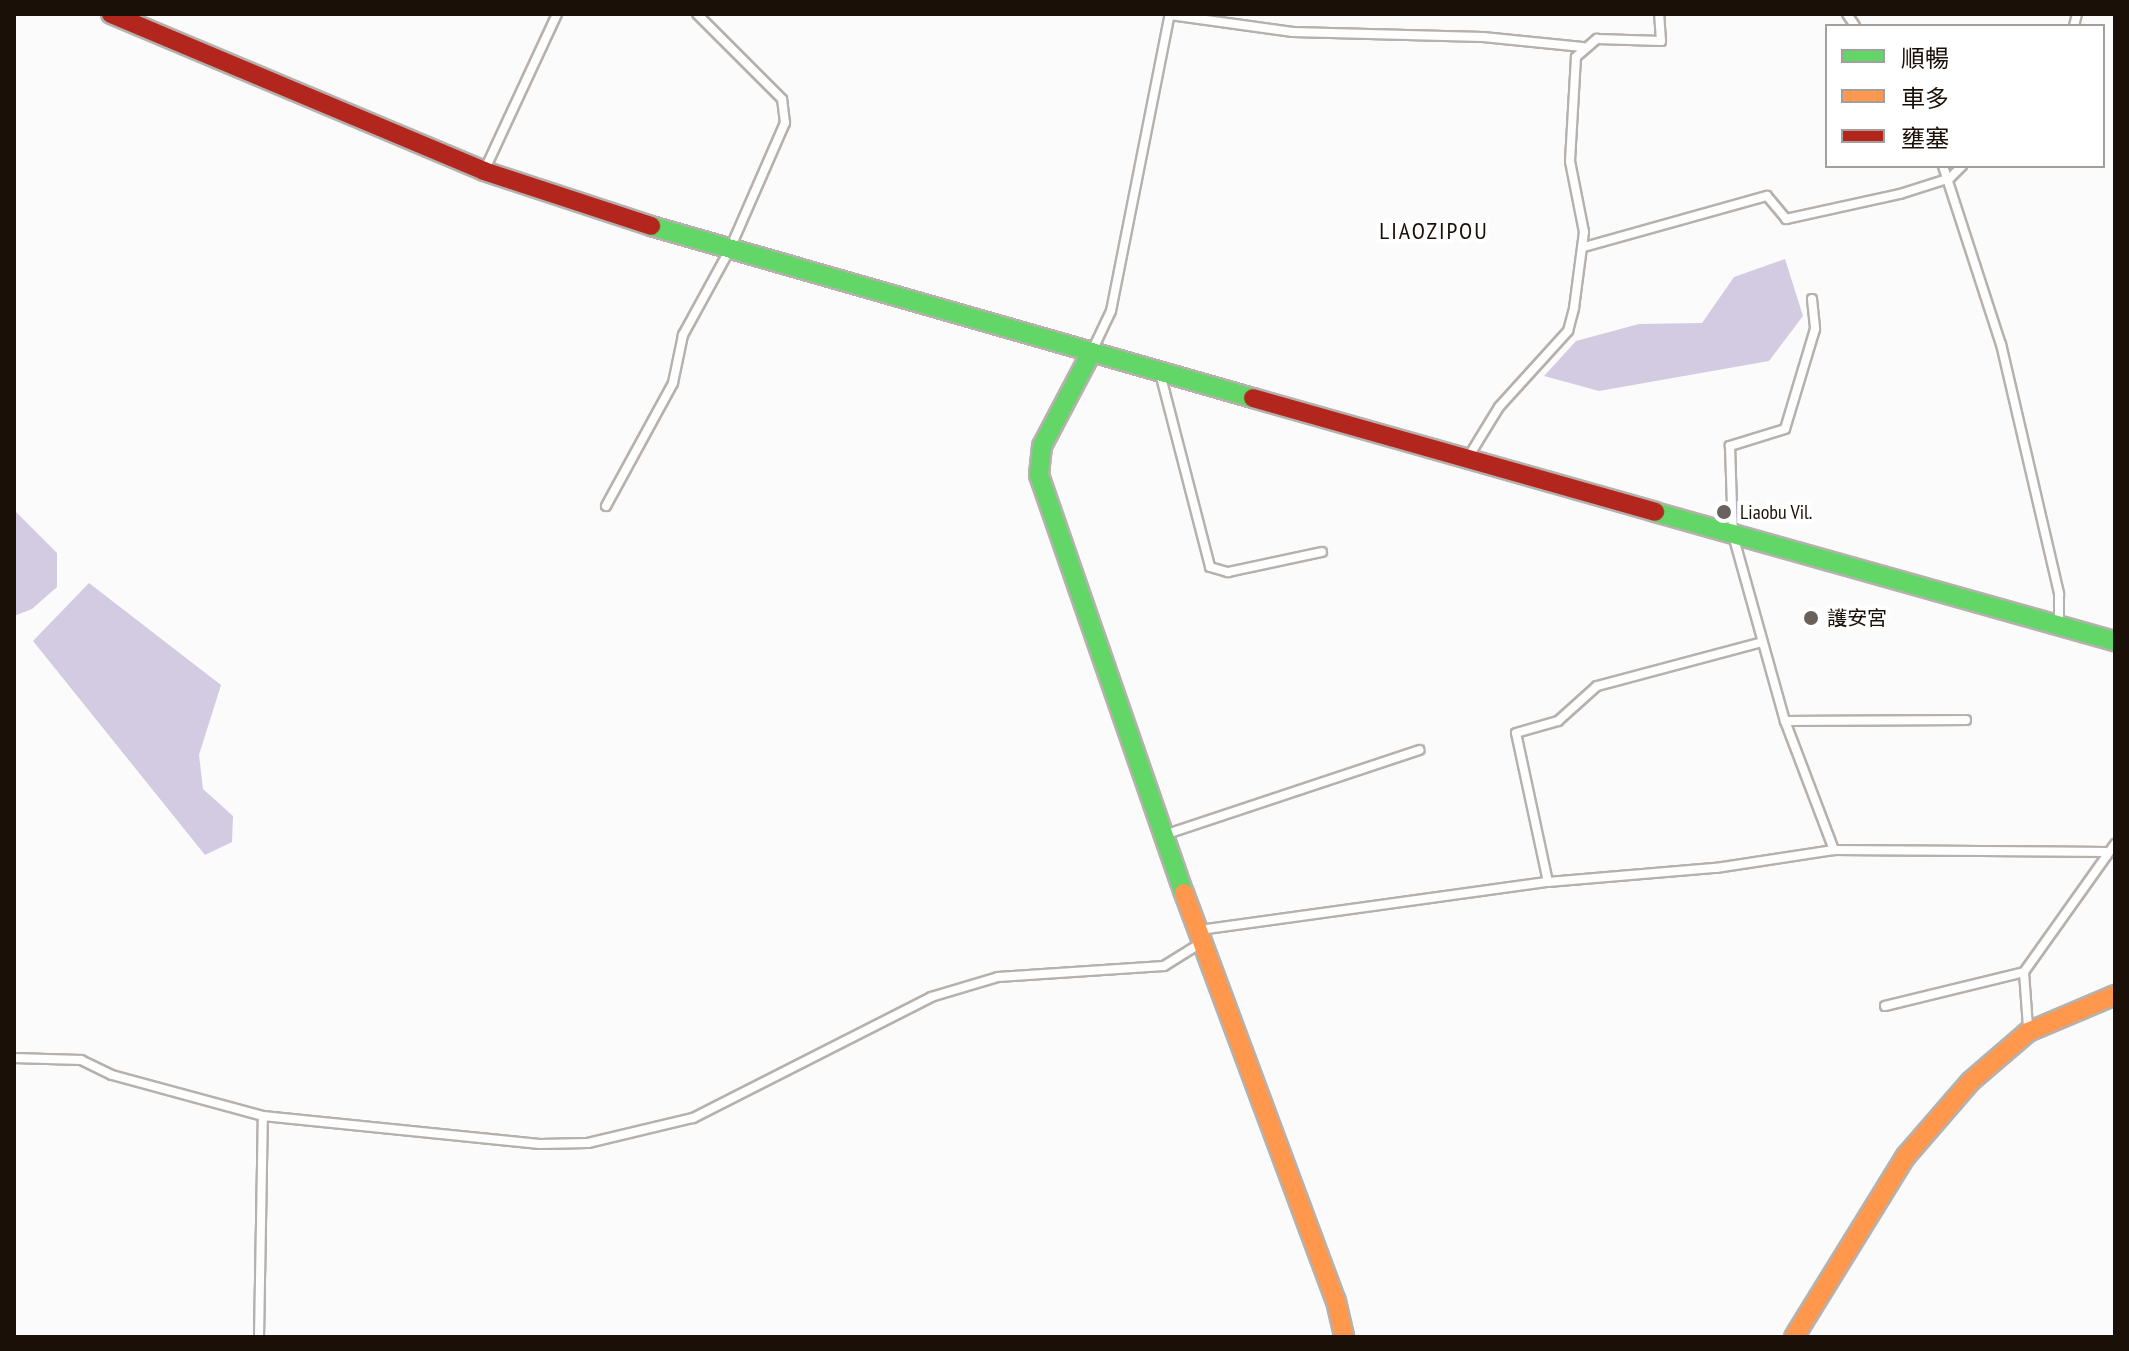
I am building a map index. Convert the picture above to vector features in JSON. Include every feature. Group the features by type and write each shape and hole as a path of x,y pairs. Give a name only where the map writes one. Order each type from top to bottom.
{"main road":[{"path":"111,14 484,171 729,251 1160,375 1469,457 1733,535 2115,641"},
{"path":"1090,355 1042,446 1039,475 1167,834 1199,936 1336,1301 1344,1337"},
{"path":"1794,1337 1906,1156 1971,1081 2028,1032 2115,995"}],"lane":[{"path":"484,171 557,14"},
{"path":"606,506 673,383 683,335 729,251 785,123 782,99 697,14"},
{"path":"1469,457 1499,407 1568,331 1584,247 1570,161 1576,57 1583,47 1597,39 1661,41 1659,14"},
{"path":"1090,355 1111,311 1170,15 1293,32 1483,37 1583,47"},
{"path":"1944,168 1950,178 2001,344 2059,594 2060,625"},
{"path":"1584,247 1767,196 1786,219 1950,178 1960,168"},
{"path":"1812,299 1815,329 1785,429 1730,446 1733,535 1785,721 1834,850"},
{"path":"1160,375 1210,567 1228,572 1322,552"},
{"path":"1548,882 1516,733 1558,721 1597,686 1762,642"},
{"path":"1785,721 1966,720"},
{"path":"1167,834 1419,750"},
{"path":"2028,1032 2024,972 2106,852 2115,844"},
{"path":"14,1058 81,1060 112,1075 263,1116 540,1144 626,1137 693,1118 931,997 998,977 1164,966 1199,936 1548,882 1716,868 1834,850 2106,852"},
{"path":"1885,1006 2024,972"},
{"path":"259,1337 263,1116"}],"shaded area":[{"path":"1785,259 1803,316 1769,361 1599,391 1544,376 1576,341 1639,324 1702,323 1734,277"},
{"path":"14,510 57,553 57,587 32,609 14,616"},
{"path":"89,583 221,685 199,755 203,789 233,816 232,842 205,855 33,641"}],"traffic: fast":[{"path":"651,226 1253,398"},
{"path":"1090,355 1042,446 1039,475 1184,893"},
{"path":"1655,512 2115,641"}],"traffic: slow":[{"path":"1184,893 1336,1301 1344,1337"},
{"path":"1794,1337 1906,1156 1971,1081 2028,1032 2115,995"}],"traffic: jam":[{"path":"111,14 484,171 651,226"},
{"path":"1253,398 1655,512"}],"place":[{"name":"Liaobu Vil.","path":"1724,512"},
{"name":"護安宮","path":"1811,618"}],"district":[{"name":"LIAOZIPOU","path":"1434,231"}]}
